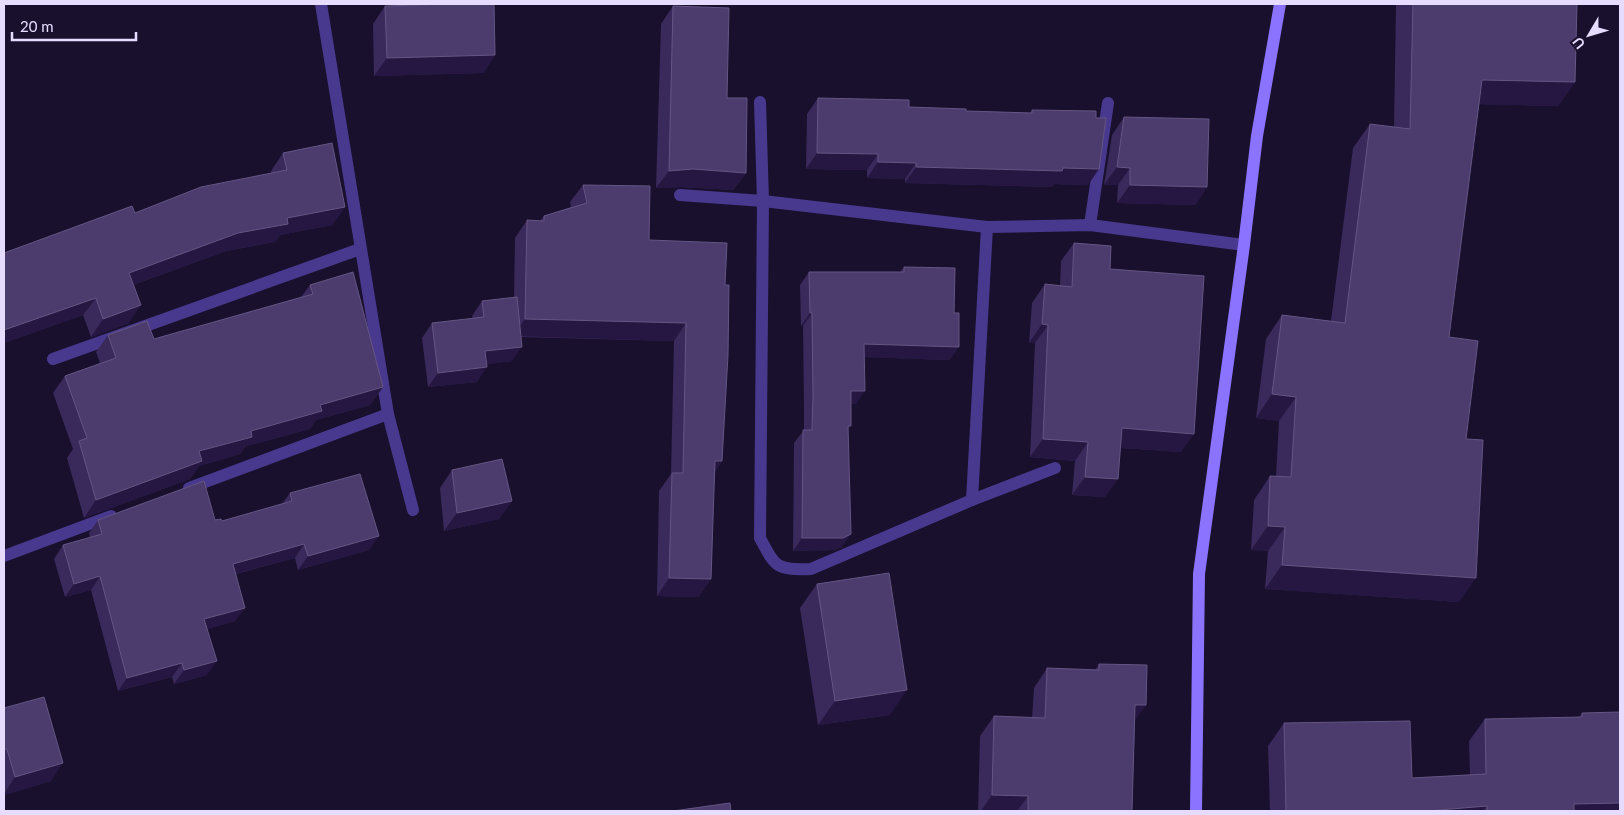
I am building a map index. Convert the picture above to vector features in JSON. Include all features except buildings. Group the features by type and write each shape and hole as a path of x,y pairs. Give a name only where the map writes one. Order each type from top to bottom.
{"street":[{"path":"321,4 388,414 413,510"},
{"path":"1196,811 1198,574 1244,245 1257,136 1280,4"},
{"path":"760,102 763,201 760,538 772,560 785,570 811,569 972,500 1056,468"},
{"path":"1090,224 1108,103"},
{"path":"680,195 763,201 987,227 1090,224 1244,245"},
{"path":"972,500 987,227"},
{"path":"53,359 360,249"},
{"path":"172,494 388,414"},
{"path":"4,556 126,511"}]}
